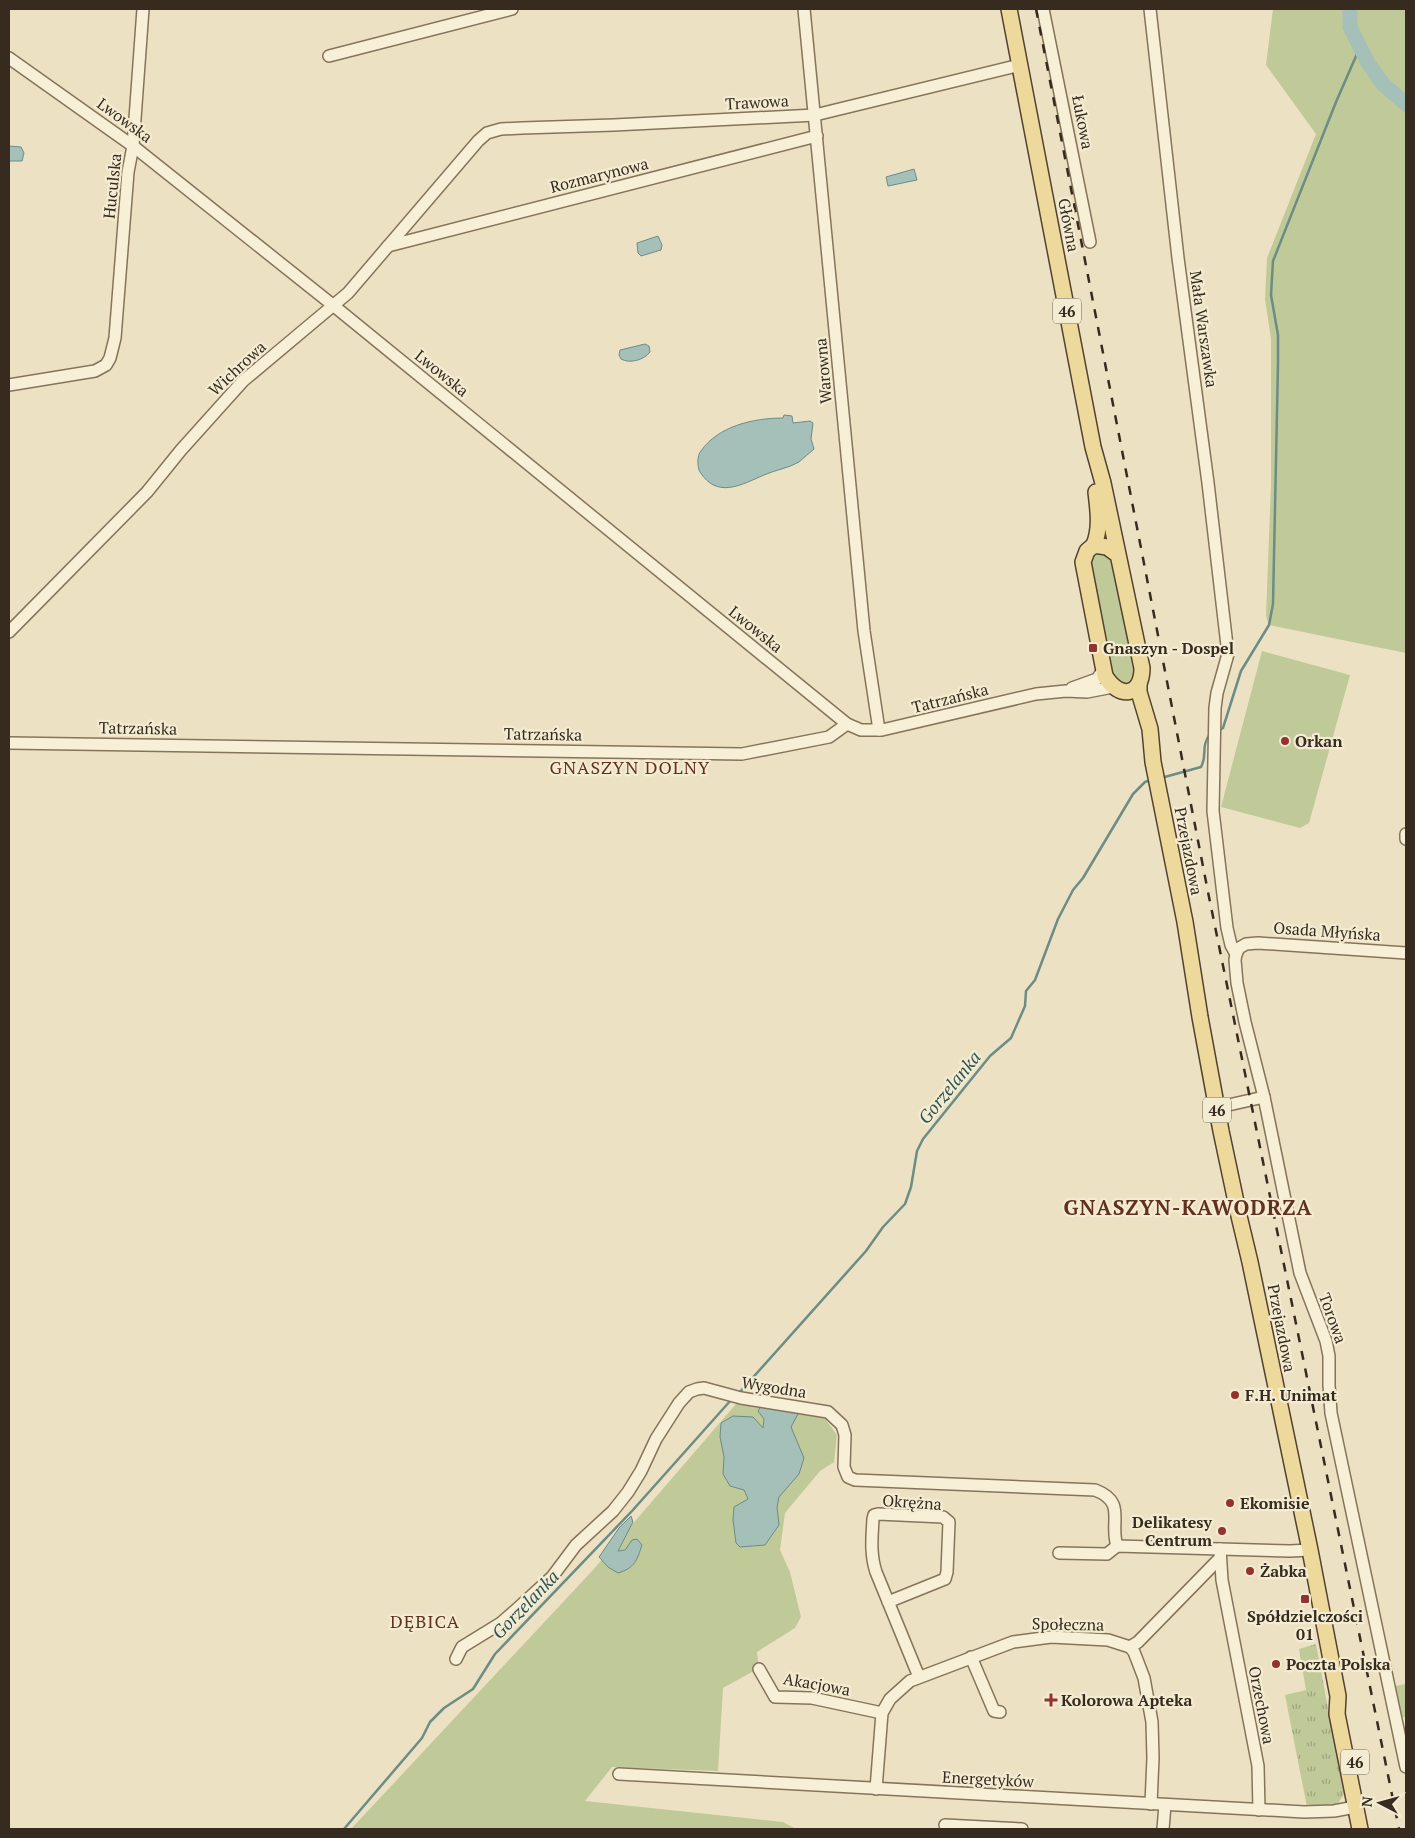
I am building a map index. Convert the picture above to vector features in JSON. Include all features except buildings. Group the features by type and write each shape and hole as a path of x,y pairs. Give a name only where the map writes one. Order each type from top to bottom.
{"main road":[{"name":"Główna","path":"1009,9 1093,447 1103,483 1118,555"},
{"name":"Główna","path":"1093,447 1099,516 1098,534 1094,544"},
{"path":"1094,544 1107,547 1118,555"},
{"name":"46","path":"1094,544 1087,551 1083,562 1105,676 1126,688 1142,678 1142,668 1118,555"},
{"name":"Przejazdowa","path":"1126,688 1139,715 1153,758 1191,956 1221,1131 1310,1550 1338,1696 1337,1714 1360,1829"},
{"name":"Przejazdowa","path":"1191,956 1206,1014 1245,1211 1250,1262"},
{"name":"Przejazdowa","path":"1338,1696 1345,1709 1368,1829"}],"street":[{"name":"Huculska","path":"9,385 95,371 106,365 112,350 117,317 127,180 133,146 143,9"},
{"path":"329,56 512,9"},
{"name":"Warowna","path":"804,9 864,631 879,730"},
{"name":"Łukowa","path":"1044,9 1090,242"},
{"name":"Mała Warszawka","path":"1150,9 1178,258 1208,483 1228,654"},
{"name":"Lwowska","path":"9,58 133,146 334,306 847,724"},
{"name":"Trawowa","path":"490,132 522,128 815,115 1020,65"},
{"name":"Wichrowa","path":"9,632 147,492 181,450 243,381 348,293 478,141 490,132"},
{"name":"Rozmarynowa","path":"388,246 817,136"},
{"name":"Torowa","path":"1228,654 1217,693 1212,810 1227,928 1231,945 1236,954 1237,983 1244,1022 1264,1097 1300,1273 1326,1341 1329,1356 1331,1413 1406,1767"},
{"name":"Tatrzańska","path":"1066,691 1098,679 1104,669"},
{"name":"Tatrzańska","path":"9,743 742,754 829,737 847,724 861,730 896,728 1036,694 1126,688"},
{"path":"1406,834 1406,839"},
{"name":"Osada Młyńska","path":"1236,954 1239,948 1246,944 1258,943 1406,953"},
{"path":"1224,1106 1264,1097"},
{"name":"Wygodna","path":"456,1659 462,1647 501,1623 523,1604 552,1576 576,1545 612,1511 628,1492 656,1439 679,1403 689,1392 704,1388 741,1398 828,1412 842,1425 845,1435 844,1467 848,1477 855,1480 1095,1490 1101,1492 1112,1502 1115,1508 1114,1537 1117,1546"},
{"name":"Okrężna","path":"888,1602 944,1579 947,1572 949,1522 947,1518 874,1515 873,1563 888,1602 919,1677"},
{"path":"1059,1553 1107,1554 1117,1546 1220,1553 1310,1550"},
{"path":"1151,1804 1154,1758 1152,1722 1140,1665 1130,1648 1138,1642 1220,1553"},
{"name":"Orzechowa","path":"1220,1553 1222,1580 1258,1766 1259,1810"},
{"name":"Społeczna","path":"882,1713 890,1699 898,1691 919,1677 1013,1642 1051,1636 1108,1640 1130,1648"},
{"path":"971,1657 994,1711 1000,1712"},
{"name":"Akacjowa","path":"759,1669 775,1696 812,1698 882,1713"},
{"path":"876,1789 882,1713"},
{"name":"Energetyków","path":"619,1774 1259,1810 1334,1812 1355,1807"},
{"path":"1163,1829 1165,1804"},
{"path":"945,1825 1022,1829"}],"green space":[{"path":"1273,9 1406,9 1406,653 1269,625 1266,616 1271,484 1271,339 1265,299 1267,258 1316,134 1266,65"},
{"path":"1098,549 1111,555 1138,666 1132,684 1120,682 1111,672 1088,570 1092,556"},
{"name":"Orkan","path":"1262,651 1350,675 1309,823 1300,828 1221,807"},
{"path":"736,1404 823,1416 837,1435 834,1462 820,1471 785,1513 780,1550 790,1572 801,1617 795,1628 757,1652 759,1668 723,1688 718,1771 612,1767 585,1801 783,1822 796,1829 351,1829 593,1570"},
{"path":"1316,1644 1344,1794 1337,1805 1307,1807 1285,1695 1306,1690 1299,1649"},
{"path":"1406,1684 1406,1717 1396,1718 1389,1687"}],"water":[{"path":"9,146 21,147 24,153 22,161 9,161"},
{"path":"914,169 917,180 888,186 886,177"},
{"path":"658,236 662,245 661,250 641,256 638,253 637,243"},
{"path":"645,344 649,346 650,352 644,357 633,361 621,359 619,355 620,350"},
{"path":"784,415 792,416 793,423 810,421 813,423 811,439 814,449 799,462 747,483 730,487 714,485 700,472 698,467 699,455 708,442 717,435 738,425 772,418 783,418"},
{"path":"761,1406 799,1412 791,1427 804,1458 799,1474 779,1497 777,1507 779,1525 765,1545 740,1547 736,1543 733,1520 734,1507 748,1499 744,1490 730,1486 723,1474 724,1457 720,1437 721,1423 733,1416 753,1417 763,1428 764,1419 758,1411"},
{"path":"631,1516 633,1522 618,1551 625,1550 632,1540 637,1539 642,1545 639,1555 632,1566 618,1573 608,1567 599,1557 619,1528"}],"waterway":[{"path":"1350,9 1350,27 1368,63 1383,84 1406,104"},
{"path":"1218,731 1223,728 1241,671 1269,625 1273,604 1278,364 1278,335 1271,295 1273,261 1336,102 1360,47"},
{"path":"1161,778 1201,767 1205,743 1210,734"},
{"name":"Gorzelanka","path":"739,1393 866,1251 883,1227 905,1204 911,1187 917,1151 923,1139 990,1056 1011,1038 1025,1006 1026,991 1035,980 1058,919 1073,890 1083,878 1133,794 1145,782 1151,780"},
{"name":"Gorzelanka","path":"344,1829 422,1738 430,1722 444,1708 473,1689 495,1654 632,1511 731,1400"}],"railway":[{"path":"1036,9 1208,892 1399,1829"}],"place":[{"name":"Gnaszyn - Dospel","path":"1093,648"},
{"name":"Orkan","path":"1285,741"},
{"name":"F.H. Unimat","path":"1235,1395"},
{"name":"Ekomisie","path":"1230,1503"},
{"name":"Delikatesy Centrum","path":"1222,1531"},
{"name":"Żabka","path":"1250,1571"},
{"name":"Spółdzielczości 01","path":"1305,1599"},
{"name":"Poczta Polska","path":"1276,1664"},
{"name":"Kolorowa Apteka","path":"1051,1700"}],"district":[{"name":"GNASZYN DOLNY","path":"630,767"},
{"name":"GNASZYN-KAWODRZA","path":"1188,1207"},
{"name":"DĘBICA","path":"425,1621"}]}
